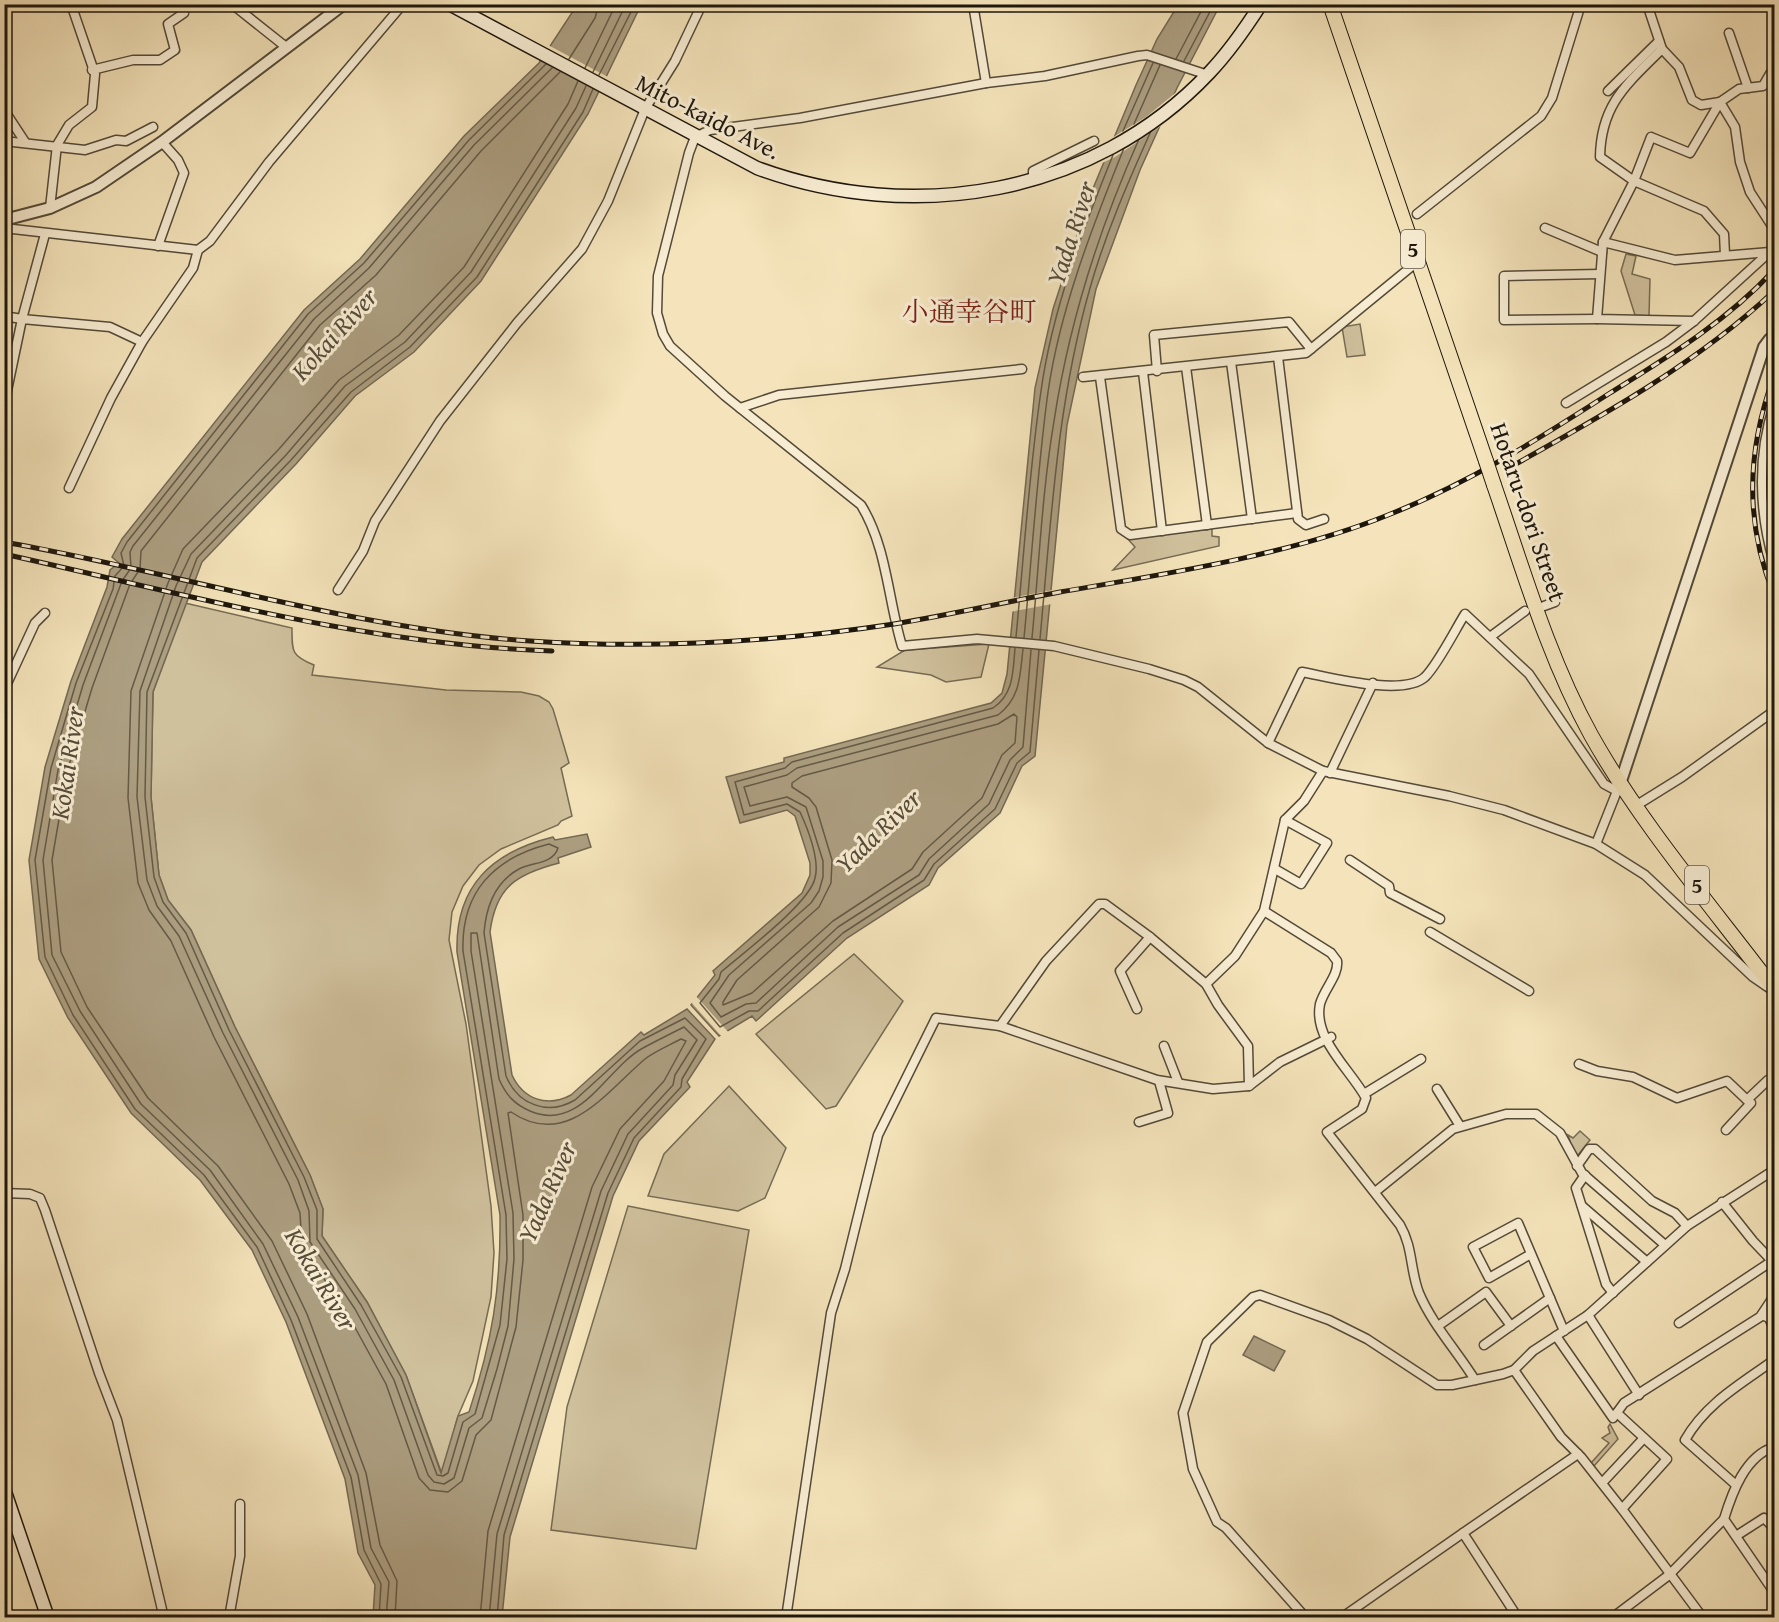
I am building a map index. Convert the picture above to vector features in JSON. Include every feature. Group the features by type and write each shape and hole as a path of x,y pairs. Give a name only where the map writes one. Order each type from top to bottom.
{"main road":[{"name":"Mito-kaido Ave.","path":"449,4 695,137 774,174 849,194 944,197 1033,181 1077,164 1118,144 1182,99 1208,75 1237,41 1262,4"},
{"name":"Hotaru-dori Street","path":"1330,4 1556,660 1590,733 1619,786 1637,805 1774,990"},
{"path":"4,1489 48,1617"}],"street":[{"path":"50,208 57,145 69,125 92,107 95,74 71,4"},
{"path":"232,4 286,47"},
{"path":"4,220 50,208 96,187 162,142 344,4"},
{"path":"69,489 111,398 142,342 193,268 198,250 210,241 269,162 403,4"},
{"path":"338,590 363,551 375,521 440,421 495,350 582,249 608,201 645,109 675,61 702,4"},
{"path":"973,4 986,83"},
{"path":"1418,213 1541,116 1552,98 1581,4"},
{"path":"1647,4 1660,45 1678,67 1692,100 1701,105 1720,102"},
{"path":"92,70 133,60 160,60 175,50 168,24 184,13"},
{"path":"1729,33 1748,88"},
{"path":"1608,91 1660,45"},
{"path":"1660,45 1620,91 1601,132 1600,157 1634,181 1704,211 1724,234 1725,255"},
{"path":"1208,75 1194,68 1147,55 1045,76 986,83 800,118 718,128 695,137 658,276 657,313 663,333 670,346 740,408 861,506 873,528 879,547 902,646 977,639 1054,646 1149,669 1191,684 1268,742 1326,772 1449,796 1504,810 1596,844 1645,875 1753,977 1774,990"},
{"path":"1597,319 1602,247 1634,181 1651,137 1690,153 1720,102 1739,89 1762,86 1774,67"},
{"path":"1720,102 1735,127 1740,162 1750,192 1774,229"},
{"path":"4,110 25,142"},
{"path":"4,141 57,145 85,150 116,140 126,141 153,128"},
{"path":"1033,181 1033,171 1094,141"},
{"path":"158,246 184,173 178,160 162,142"},
{"path":"4,228 198,250"},
{"path":"1545,228 1602,247 1675,260 1772,250"},
{"path":"4,405 22,319 45,234"},
{"path":"1566,403 1666,342 1694,321 1772,250"},
{"path":"1083,377 1300,355 1311,349 1418,262"},
{"path":"1600,274 1504,276 1504,320 1694,321"},
{"path":"4,316 110,327 142,342"},
{"path":"1157,370 1154,335 1289,322 1311,349"},
{"path":"1596,844 1619,786 1764,347 1770,339 1774,338"},
{"path":"1278,357 1298,519 1306,525 1324,519"},
{"path":"1231,362 1252,519"},
{"path":"1186,368 1207,525"},
{"path":"740,408 779,395 1022,369"},
{"path":"1143,372 1162,531"},
{"path":"1100,377 1121,529 1130,535 1297,513"},
{"path":"1774,407 1763,453 1762,479 1763,511 1774,563"},
{"path":"1544,606 1555,602"},
{"path":"1490,637 1525,611"},
{"path":"4,690 35,623 45,613"},
{"path":"1268,742 1302,672 1372,683 1411,684 1425,676 1465,614 1529,674 1604,784 1619,786"},
{"path":"1206,984 1235,956 1264,911 1275,869 1278,840 1285,820 1304,801 1326,772 1372,683"},
{"path":"1637,805 1682,777 1774,711"},
{"path":"1275,869 1301,884 1327,843 1285,820"},
{"path":"1350,860 1389,886 1390,894 1440,919"},
{"path":"1000,1026 1046,961 1099,904 1105,904 1150,937 1206,984 1218,1005 1248,1046 1249,1086"},
{"path":"1264,911 1331,953 1337,961 1337,968 1328,983 1319,1011 1328,1038 1366,1098 1362,1109 1327,1132 1352,1167 1375,1192 1409,1242 1418,1290 1438,1326 1474,1380"},
{"path":"1430,932 1529,991"},
{"path":"1137,1009 1120,971 1150,937"},
{"path":"786,1617 831,1312 846,1269 878,1135 936,1018 1000,1026 1160,1080 1213,1089 1249,1086 1280,1062 1328,1038"},
{"path":"1164,1046 1178,1083"},
{"path":"1364,1094 1421,1059"},
{"path":"1579,1064 1597,1071 1633,1077 1677,1098 1727,1081 1751,1103 1726,1130"},
{"path":"1139,1122 1168,1113 1160,1080"},
{"path":"1747,1100 1768,1080 1774,1086"},
{"path":"1437,1089 1460,1126"},
{"path":"1375,1192 1427,1148 1460,1126 1506,1114 1536,1114 1560,1133 1584,1175 1665,1245"},
{"path":"1577,1166 1589,1149 1595,1149 1652,1201 1675,1213 1687,1226"},
{"path":"1306,1617 1226,1528 1217,1522 1193,1469 1183,1413 1209,1338 1253,1297 1260,1295 1329,1320 1367,1339 1437,1385 1474,1380 1514,1370 1533,1351 1588,1315 1687,1226 1774,1170"},
{"path":"1584,1175 1576,1188 1606,1284 1613,1293"},
{"path":"4,1193 30,1194 40,1198 45,1210 117,1420 164,1617"},
{"path":"1679,1323 1773,1262 1752,1241 1722,1202"},
{"path":"1582,1206 1647,1262"},
{"path":"1531,1254 1489,1278 1473,1246 1518,1223 1550,1298 1560,1333 1604,1410 1612,1418 1624,1403 1762,1315 1774,1296"},
{"path":"1438,1326 1486,1292 1511,1326"},
{"path":"1484,1345 1550,1298"},
{"path":"1588,1315 1639,1395"},
{"path":"1762,1315 1769,1318 1774,1329"},
{"path":"1736,1485 1685,1440 1696,1420 1711,1405 1774,1360"},
{"path":"1514,1370 1561,1437 1602,1483 1702,1617"},
{"path":"1617,1413 1667,1459 1622,1509"},
{"path":"1602,1483 1644,1438"},
{"path":"1612,1617 1669,1575 1724,1519 1736,1485 1757,1457 1774,1447"},
{"path":"1341,1617 1578,1454"},
{"path":"230,1617 240,1556 240,1504"},
{"path":"1736,1536 1764,1518 1774,1528"},
{"path":"1724,1519 1774,1592"},
{"path":"1463,1533 1518,1617"}],"shaded area":[{"path":"1626,254 1636,256 1632,274 1650,279 1649,316 1635,315 1621,271"},
{"path":"1360,324 1365,355 1347,357 1342,327"},
{"path":"1212,529 1212,536 1219,537 1219,546 1113,570 1135,547 1127,538"},
{"path":"185,603 292,628 294,652 301,659 314,665 312,675 446,690 521,692 539,696 549,702 553,709 569,763 561,768 572,816 558,825 501,849 479,865 463,886 452,912 449,940 466,1024 491,1206 494,1253 491,1297 473,1381 458,1416 442,1474 406,1375 367,1302 322,1236 323,1209 310,1175 235,1027 191,930 168,900 159,875 151,797 153,692"},
{"path":"989,644 981,677 946,682 931,675 877,667 905,650"},
{"path":"854,954 903,1001 836,1106 826,1109 756,1034"},
{"path":"729,1086 786,1148 765,1198 738,1211 648,1196 664,1154"},
{"path":"1580,1131 1590,1140 1578,1155 1574,1154 1568,1135 1573,1138"},
{"path":"628,1206 749,1230 696,1549 551,1530 567,1407"},
{"path":"1610,1424 1618,1439 1594,1466 1591,1463 1609,1443 1602,1438 1610,1433 1608,1427"}],"water":[{"path":"577,5 641,5 588,114 481,281 414,352 355,396 296,464 202,562 153,692 151,797 159,875 168,900 191,930 235,1027 310,1175 323,1209 322,1236 367,1302 406,1375 441,1473 458,1416 469,1412 484,1362 494,1315 499,1267 500,1215 457,952 458,929 470,891 481,875 512,852 553,837 555,840 587,834 591,847 558,858 559,863 531,872 511,884 497,903 493,916 490,932 512,1075 522,1090 529,1095 545,1101 553,1101 571,1095 641,1032 644,1035 687,1009 715,1039 687,1082 690,1087 639,1141 613,1196 510,1537 502,1617 373,1617 375,1585 358,1553 345,1479 286,1322 252,1250 200,1180 131,1113 68,1018 39,959 29,860 45,767 71,681 107,587 110,570 119,563 112,557 122,539 304,310 360,259 464,136 539,63"},
{"name":"Yada River","path":"1178,5 1220,5 1177,88 1140,170 1096,289 1067,425 1035,756 1022,766 1000,813 938,868 929,885 847,938 756,1021 752,1016 719,1036 691,1005 715,975 713,971 802,893 810,875 810,863 795,816 787,810 740,823 726,777 784,762 784,758 991,703 1002,693 1007,674 1035,388 1053,309 1089,198 1157,39"},
{"path":"1254,1336 1285,1351 1274,1371 1243,1355"}],"pier":[{"path":"548,45 608,77 607,81 546,48"},
{"path":"1179,90 1164,124 1115,157 1100,164 1110,139 1146,117"},
{"path":"1053,590 1052,604 1010,612 1011,598"},
{"path":"695,995 730,1034 723,1038 690,1001"}],"railway":[{"path":"4,542 331,613 463,635 575,643 667,644 804,635 894,624 1227,562 1310,541 1388,515 1447,489 1502,460 1653,366 1717,322 1774,270"},
{"path":"1505,470 1646,388 1712,343 1774,291"},
{"path":"1774,376 1758,431 1753,486 1758,540 1764,568 1774,595"},
{"path":"4,554 208,601 345,628 483,647 552,651"}],"district":[{"name":"小通幸谷町","path":"969,312"}],"water label":[{"name":"Kokai River","path":"334,334"},
{"name":"Kokai River","path":"67,763"},
{"name":"Kokai River","path":"321,1279"}]}
